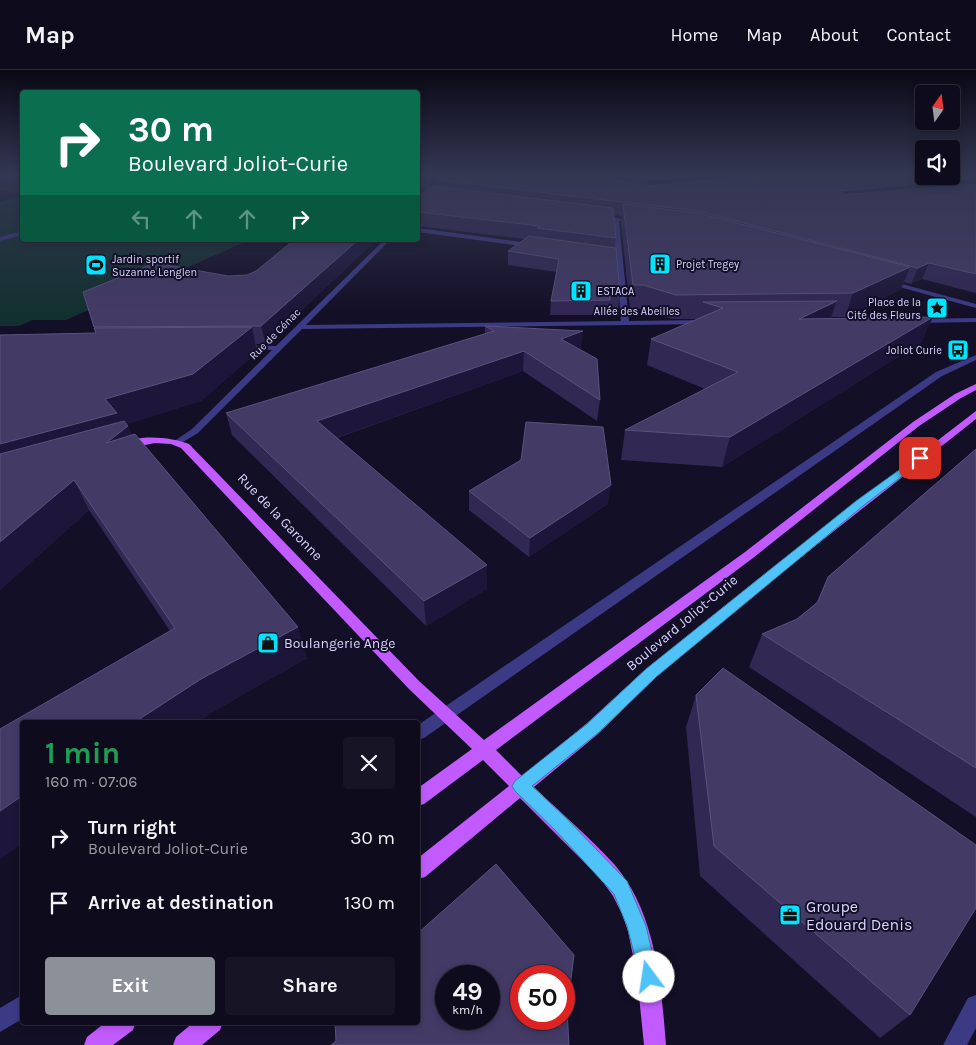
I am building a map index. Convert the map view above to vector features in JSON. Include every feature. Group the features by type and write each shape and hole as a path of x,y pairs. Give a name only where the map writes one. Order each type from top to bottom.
{"main road":[{"name":"Boulevard Joliot-Curie","path":"420,796 580,678 637,640 916,424 958,396 976,387"},
{"name":"Boulevard Joliot-Curie","path":"420,868 592,729 651,673 906,467 949,437 976,414"},
{"path":"110,450 149,441 178,442"},
{"name":"Rue de la Garonne","path":"178,442 198,458 414,685 520,786"},
{"path":"520,786 561,824 621,888 637,926 649,977 656,1045"},
{"path":"95,1045 121,1025"},
{"path":"184,1045 208,1025"}],"street":[{"path":"616,220 625,322"},
{"path":"628,220 640,222"},
{"path":"420,230 542,247"},
{"path":"0,239 20,234"},
{"name":"Rue de Cénac","path":"178,442 195,431 386,242"},
{"path":"610,256 620,258"},
{"path":"875,278 976,306"},
{"path":"908,321 976,320"},
{"name":"Allée des Abeilles","path":"299,326 714,322"},
{"path":"232,347 277,348"},
{"path":"420,732 939,374 976,357"},
{"path":"954,1045 976,1006"},
{"path":"0,1021 20,1007"}],"green space":[{"name":"Jardin sportif Suzanne Lenglen","path":"0,220 20,220 20,242 245,242 66,320 33,320 19,326 0,326"}],"building":[{"path":"492,220 614,220 616,238 537,228 540,226"},
{"path":"625,220 727,220 910,267 853,293 676,295 643,285 633,285"},
{"path":"735,220 976,220 976,274 929,263 918,268"},
{"path":"529,236 616,248 620,294 610,294 610,300 551,301 559,259 508,251"},
{"path":"292,242 356,242 261,326 94,327 83,292 155,263 228,276 247,275 256,271"},
{"path":"837,301 799,319 933,317 730,437 625,430 738,372 651,339 723,308 703,302"},
{"path":"485,326 583,331 561,339 597,359 600,400 524,351 317,421 487,565 424,601 226,413 494,331"},
{"path":"252,327 193,374 105,399 117,413 0,444 0,335 96,333 94,328"},
{"path":"124,421 128,426 106,443 135,434 298,627 201,679 138,720 20,720 20,797 0,811 0,729 175,628 74,480 0,542 0,454"},
{"path":"526,422 603,427 611,485 530,538 469,491 521,460"},
{"path":"976,449 976,768 762,634 797,619 818,602 828,577"},
{"path":"723,668 976,845 976,908 910,1015 714,846 696,695"},
{"path":"496,864 574,955 573,965 510,965 510,1030 568,1030 569,1045 331,1045 336,1041 335,1025 420,1025 420,931"}],"place":[{"name":"Projet Tregey","path":"660,264"},
{"name":"Jardin sportif Suzanne Lenglen","path":"96,265"},
{"name":"ESTACA","path":"581,291"},
{"name":"Place de la Cité des Fleurs","path":"937,308"},
{"name":"Joliot Curie","path":"958,350"},
{"name":"Boulangerie Ange","path":"268,643"},
{"name":"Groupe Edouard Denis","path":"790,915"}],"route":[{"path":"649,977 637,926 621,888 561,824 520,786 592,729 651,673 782,566 906,467 920,458"}]}
